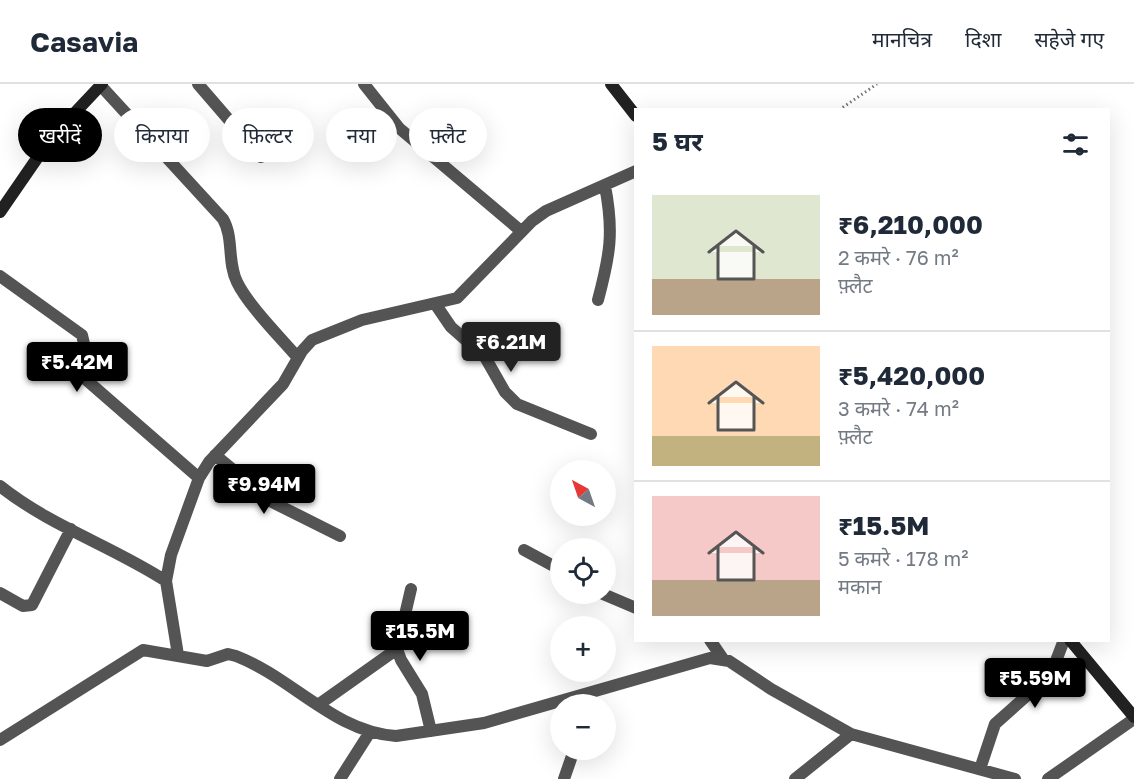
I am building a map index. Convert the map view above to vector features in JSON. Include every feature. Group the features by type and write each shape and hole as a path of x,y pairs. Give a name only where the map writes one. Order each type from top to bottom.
{"street":[{"path":"198,84 222,112"},
{"path":"364,84 399,128 521,231"},
{"path":"611,84 634,113"},
{"path":"0,212 51,138 101,85 223,219 229,234 232,267 237,283 298,358"},
{"path":"178,655 166,581 171,555 199,478 215,455 283,384 312,340 362,320 436,305 457,298 521,231 546,211 634,172"},
{"path":"598,300 611,251 609,207 605,186"},
{"path":"0,276 81,335 85,348 82,377 199,478"},
{"path":"436,305 451,327 485,357 511,399 517,404 591,434"},
{"path":"215,455 272,502 340,536"},
{"path":"0,486 24,505 133,560 166,581"},
{"path":"0,592 23,606 32,605 71,529"},
{"path":"524,550 550,564"},
{"path":"411,589 397,649 401,660 422,694 431,731"},
{"path":"616,600 634,607"},
{"path":"711,642 723,659 851,734 1015,779"},
{"path":"980,769 996,724 1051,674 1063,642"},
{"path":"1048,779 1134,718 1072,642"},
{"path":"0,740 136,653 150,649 207,661 228,654 236,656 290,684 318,705 351,725 370,732 396,736 484,723 550,708"},
{"path":"318,705 397,649"},
{"path":"603,694 694,662 723,659"},
{"path":"340,779 370,732"},
{"path":"795,779 851,734"},
{"path":"564,779 571,760"}],"path":[{"path":"842,108 877,84"}]}
